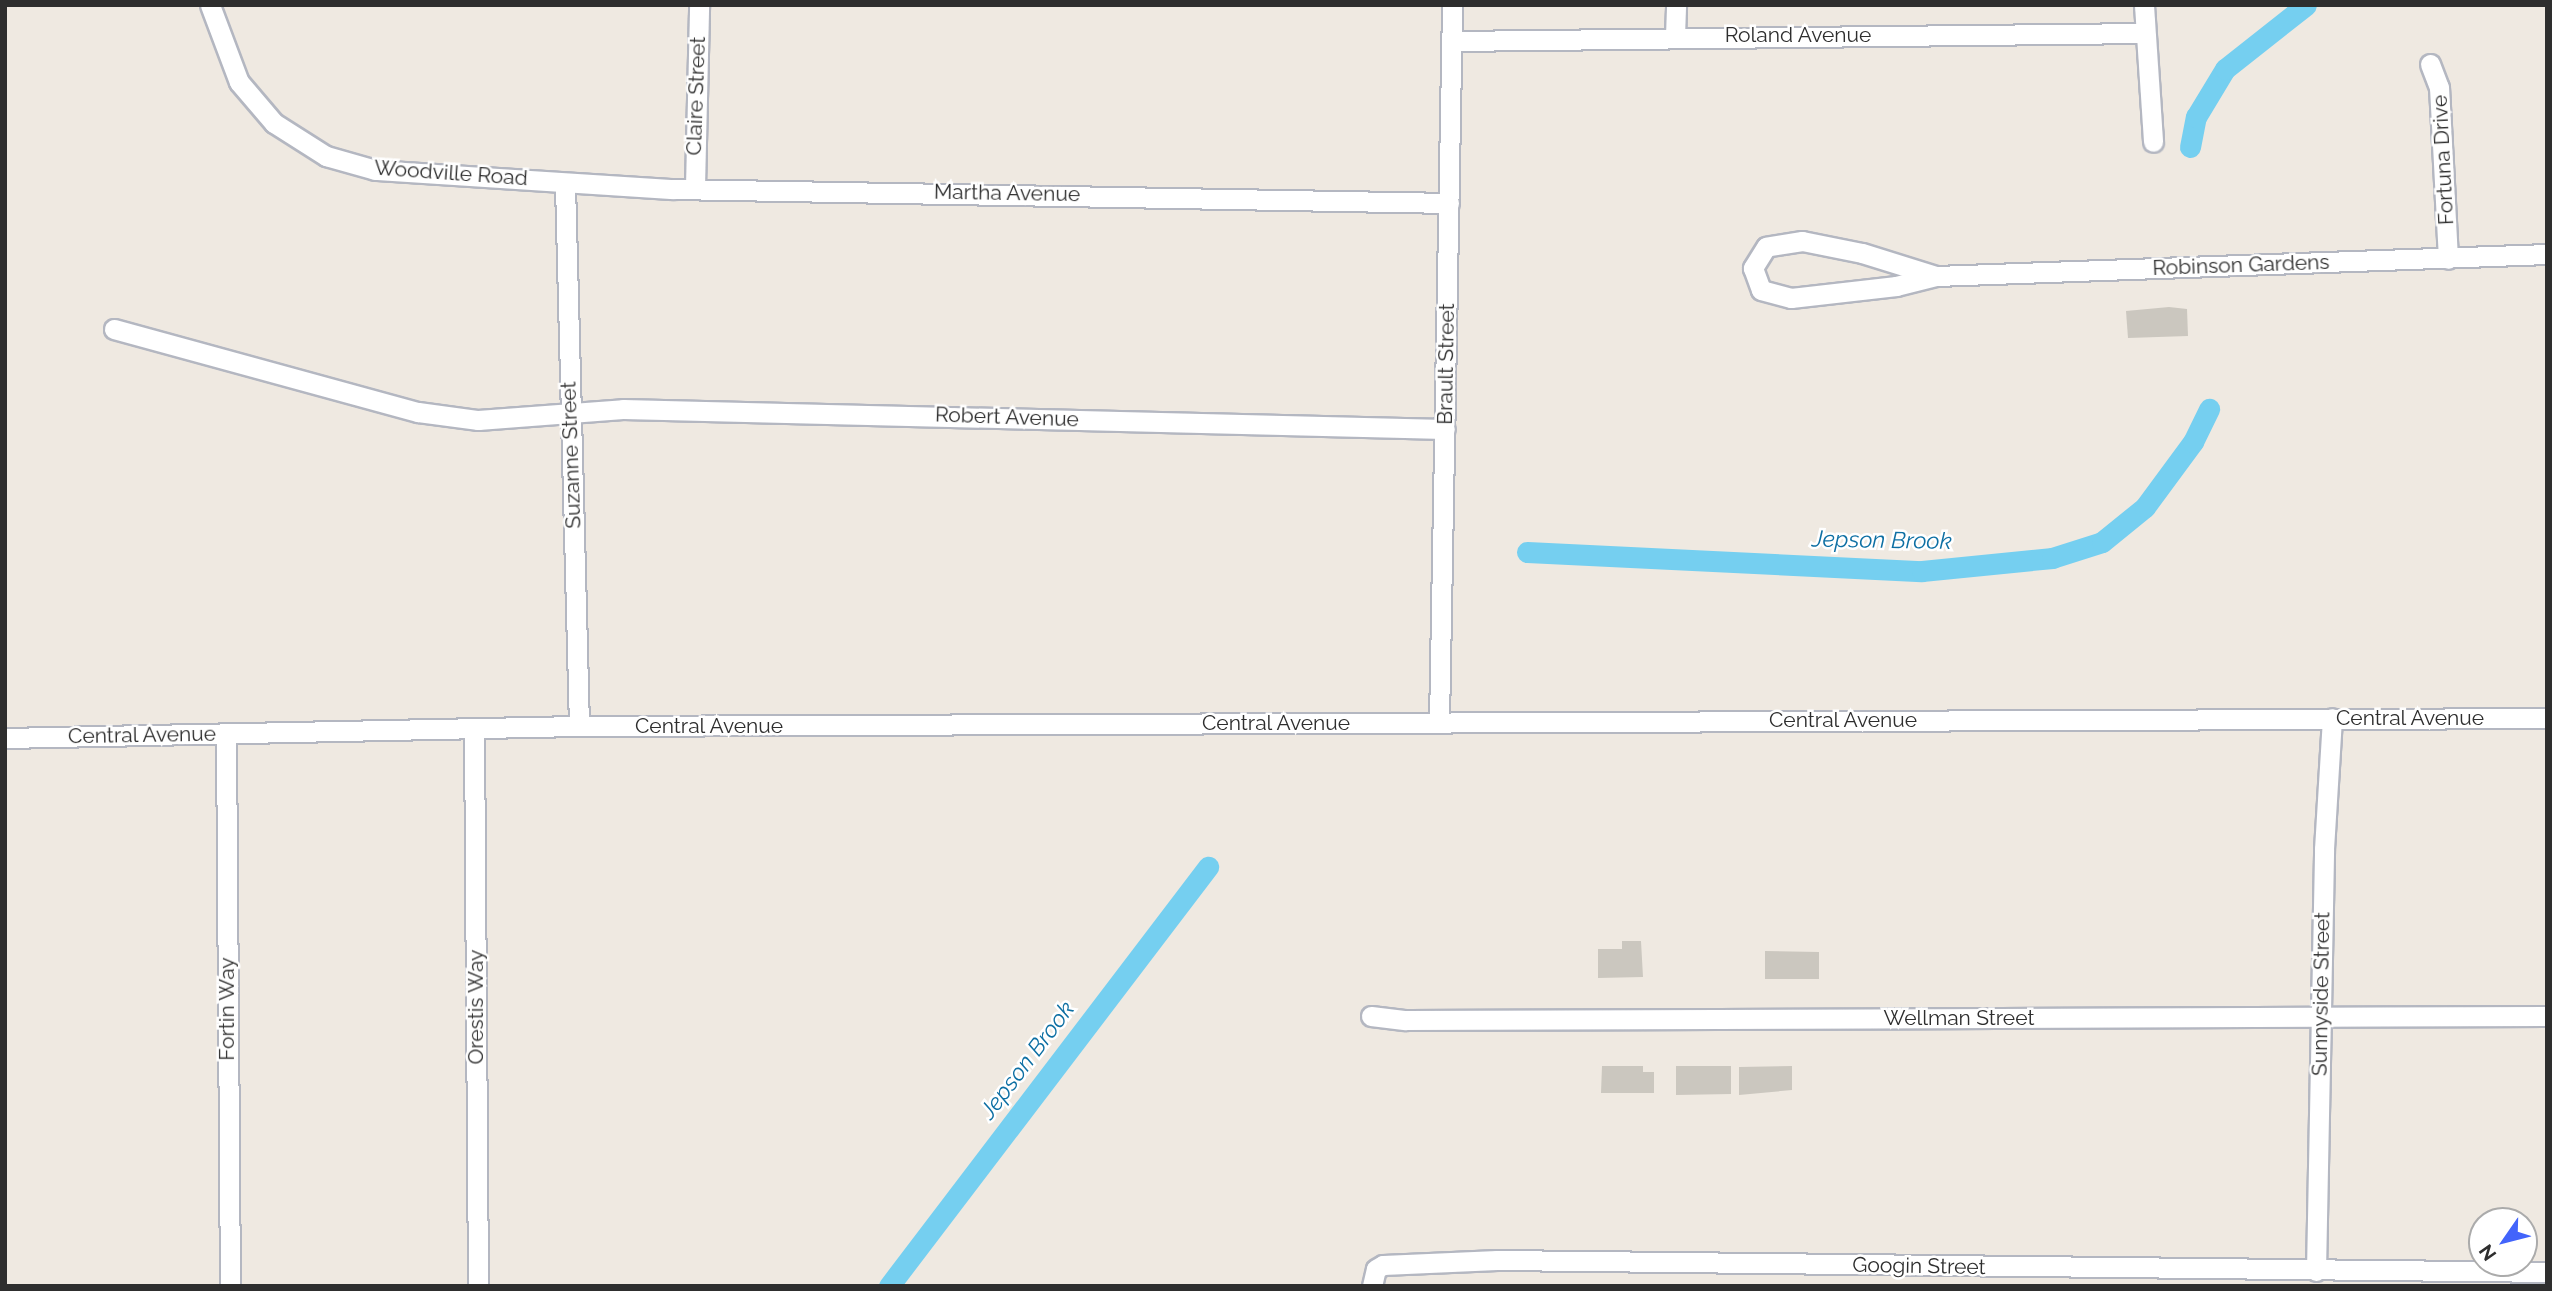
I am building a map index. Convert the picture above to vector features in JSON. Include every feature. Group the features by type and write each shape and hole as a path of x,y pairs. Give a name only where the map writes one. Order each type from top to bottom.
{"street":[{"name":"Woodville Road","path":"210,5 239,82 274,122 326,156 386,171 565,184"},
{"name":"Claire Street","path":"695,187 699,5"},
{"name":"Brault Street","path":"1439,722 1452,5"},
{"path":"1675,36 1676,5"},
{"path":"2144,5 2153,142"},
{"name":"Roland Avenue","path":"1451,41 1675,36 2145,33"},
{"name":"Fortuna Drive","path":"2430,64 2439,87 2448,259"},
{"name":"Martha Avenue","path":"565,184 1449,203"},
{"name":"Suzanne Street","path":"565,184 579,726"},
{"name":"Robinson Gardens","path":"1936,276 1862,253 1802,241 1766,247 1753,268 1761,290 1791,298 1896,286 1936,276 2547,254"},
{"name":"Robert Avenue","path":"114,329 418,412 478,420 622,409 1445,429"},
{"name":"Sunnyside Street","path":"2316,1271 2321,1018 2332,718"},
{"name":"Central Avenue","path":"5,738 579,726 2547,718"},
{"name":"Orestis Way","path":"474,728 478,1286"},
{"name":"Fortin Way","path":"226,733 230,1286"},
{"name":"Wellman Street","path":"1371,1016 1406,1020 2547,1016"},
{"name":"Googin Street","path":"1374,1277 1394,1262 1497,1260 2024,1277 2316,1271 2547,1272"}],"building":[{"path":"2169,307 2187,309 2188,336 2128,338 2126,311"},
{"path":"1622,941 1641,941 1643,977 1598,978 1598,949 1622,949"},
{"path":"1765,951 1819,952 1819,979 1765,979"},
{"path":"1602,1066 1643,1066 1643,1072 1654,1072 1654,1093 1601,1093"},
{"path":"1676,1066 1731,1066 1731,1094 1676,1095"},
{"path":"1792,1066 1792,1090 1739,1095 1739,1067"}],"waterway":[{"name":"Jepson Brook","path":"2190,147 2196,117 2225,69 2306,5"},
{"name":"Jepson Brook","path":"1527,552 1922,571 2052,558 2102,542 2145,507 2193,442 2209,409"},
{"name":"Jepson Brook","path":"889,1286 1208,867"}]}
